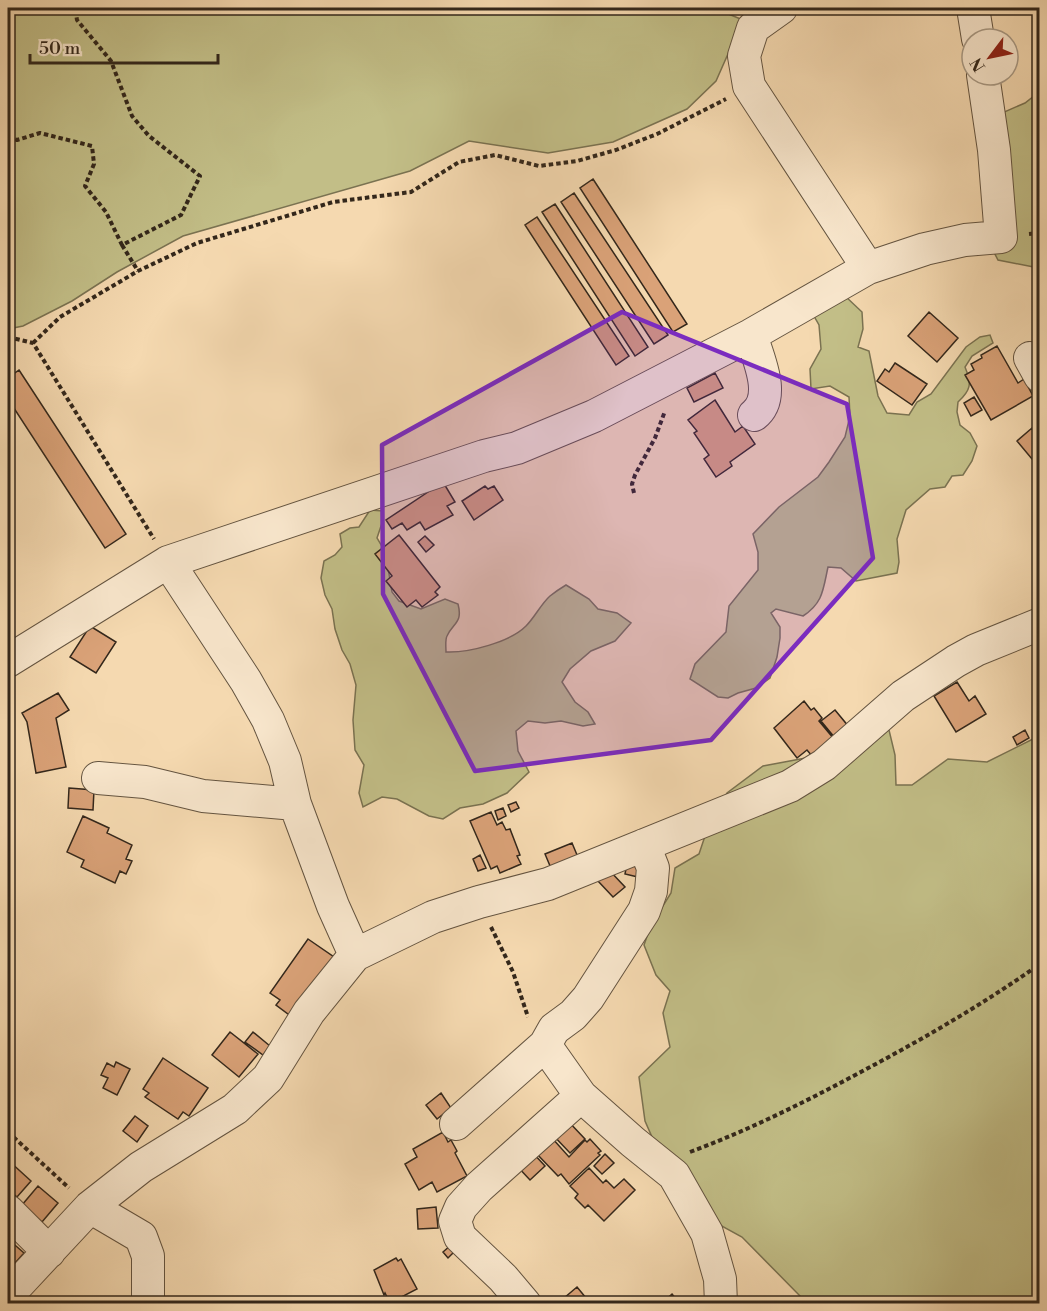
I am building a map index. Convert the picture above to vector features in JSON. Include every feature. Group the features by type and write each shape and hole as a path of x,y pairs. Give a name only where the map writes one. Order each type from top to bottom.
{"street":[{"path":"781,8 753,28 744,56 749,86 868,268"},
{"path":"973,8 976,27"},
{"path":"8,661 168,562 484,456 517,448 594,416 751,335 868,268 925,249 965,240 1001,237 994,150 985,87"},
{"path":"751,335 765,388 765,402 754,416"},
{"path":"168,562 246,681 268,720 285,761 296,804 333,906 355,955"},
{"path":"8,1295 90,1207 141,1167 235,1109 268,1078 309,1012 355,955 433,917 548,884 790,786 824,765 903,696 956,661 976,650 1040,624"},
{"path":"98,778 146,782 203,796 296,804"},
{"path":"456,1124 545,1045 554,1029 573,1015 588,998 644,911 651,891 653,868 644,845"},
{"path":"545,1045 581,1096 674,1175 707,1233 720,1279 721,1304"},
{"path":"525,1304 503,1278 460,1237 455,1221 461,1207 479,1187 581,1096"},
{"path":"90,1207 141,1237 148,1256 148,1304"},
{"path":"8,1211 49,1252"}],"path":[{"path":"75,8 77,20 111,61 132,116 149,136 200,176 181,215 122,245"},
{"path":"33,343 60,317 138,271 196,243 333,202 411,192 459,162 495,155 539,166 577,161 616,150 657,134 749,86"},
{"path":"8,137 17,140 40,133 92,146 94,164 85,186 106,212 138,271"},
{"path":"8,337 33,343 168,562"},
{"path":"634,493 632,484 634,475 655,438 667,404 673,375"},
{"path":"479,902 513,972 531,1026 545,1045"},
{"path":"660,1164 740,1134 814,1098 990,999 1040,964"},
{"path":"8,1132 90,1207"}],"highlighted area":[{"path":"622,312 847,404 873,558 711,740 475,771 383,594 382,445"}],"shaded area":[{"path":"8,8 695,8 726,13 743,20 716,81 687,109 613,142 548,153 469,141 410,171 183,236 117,272 72,301 23,326 8,329"},
{"path":"1039,92 1039,268 998,260 986,237 986,120 1025,103"},
{"path":"844,295 862,312 863,329 858,347 869,351 878,396 887,413 909,415 917,402 931,394 966,347 980,337 990,335 993,343 972,356 965,367 969,386 966,394 958,402 957,412 960,425 970,433 977,446 972,461 963,475 952,476 945,487 930,489 906,510 897,539 899,562 897,573 856,581 841,568 828,567 821,595 810,611 803,616 776,609 771,613 780,627 780,638 770,678 756,688 728,698 718,697 690,679 695,664 726,632 729,606 758,570 758,552 753,534 779,507 818,477 845,437 850,416 849,397 830,386 811,389 810,369 821,349 819,325 810,309"},
{"path":"370,510 383,511 377,538 387,562 392,592 399,601 421,609 445,599 458,604 458,619 446,638 446,652 500,642 519,632 547,599 566,585 589,599 598,609 617,613 631,623 615,641 591,651 570,669 562,682 575,702 588,712 595,724 583,726 561,721 545,723 528,721 516,731 518,751 529,772 507,793 483,804 460,808 443,819 429,816 397,799 382,797 363,807 359,793 364,765 355,750 353,720 356,685 335,629 332,609 325,595 321,578 324,561 335,555 342,547 340,534 350,528 359,527"},
{"path":"880,725 889,730 895,755 896,785 912,785 948,759 987,762 1035,738 1039,741 1039,1292 1023,1304 802,1303 802,1298 742,1237 718,1224 656,1146 645,1121 639,1077 670,1047 663,1013 670,991 656,975 644,945 651,925 671,893 675,868 699,854 708,827 727,793 763,766 811,757"}],"building":[{"path":"593,179 687,324 673,332 580,188"},
{"path":"574,193 668,335 654,344 561,202"},
{"path":"555,204 648,347 635,356 542,212"},
{"path":"537,217 629,356 616,365 525,225"},
{"path":"929,312 958,338 937,362 908,336"},
{"path":"997,346 1018,383 1024,379 1033,396 991,420 965,375 974,370 971,364"},
{"path":"895,363 927,384 912,405 877,381 885,369 889,372"},
{"path":"19,370 126,534 105,548 8,399 8,378"},
{"path":"715,373 723,388 694,402 687,388"},
{"path":"974,397 982,410 971,416 964,403"},
{"path":"715,400 735,432 743,426 755,444 730,462 732,466 716,477 704,459 709,455 694,433 697,431 688,420"},
{"path":"1032,428 1040,437 1040,453 1032,459 1017,441"},
{"path":"443,482 455,502 447,506 453,515 425,530 420,522 407,530 402,523 392,529 386,520"},
{"path":"485,486 488,489 494,486 503,500 474,520 462,501"},
{"path":"399,535 440,587 435,592 438,595 422,607 416,600 407,607 386,581 392,576 375,554"},
{"path":"425,536 434,545 426,552 418,542"},
{"path":"90,626 116,642 96,673 70,657"},
{"path":"957,682 969,701 975,696 986,714 956,732 934,696"},
{"path":"58,693 69,710 56,718 66,767 36,773 27,722 22,713"},
{"path":"804,701 822,718 819,721 834,739 812,756 807,750 797,758 774,728"},
{"path":"835,710 849,727 835,738 821,721"},
{"path":"1025,730 1029,738 1017,745 1013,737"},
{"path":"69,788 94,790 93,810 68,808"},
{"path":"516,802 519,808 511,812 508,805"},
{"path":"503,808 506,816 498,820 495,811"},
{"path":"491,812 497,825 502,822 506,830 510,829 520,855 517,856 521,864 500,873 497,866 491,869 470,821"},
{"path":"83,816 109,828 107,833 132,845 126,859 132,861 126,874 120,871 115,883 81,867 84,860 67,852"},
{"path":"572,843 580,862 553,873 545,854"},
{"path":"480,855 486,868 478,871 473,859"},
{"path":"628,858 641,861 638,877 625,874"},
{"path":"609,870 625,887 613,897 598,881"},
{"path":"308,939 334,957 292,1017 276,1005 280,1000 270,993"},
{"path":"230,1032 258,1054 239,1077 212,1055"},
{"path":"253,1032 270,1046 263,1055 245,1042"},
{"path":"163,1058 208,1088 189,1116 183,1112 178,1119 145,1097 149,1093 143,1089"},
{"path":"116,1062 130,1069 117,1095 103,1088 108,1078 101,1075 107,1063 114,1067"},
{"path":"441,1093 451,1108 437,1119 426,1105"},
{"path":"135,1116 148,1126 137,1142 123,1131"},
{"path":"567,1120 585,1139 570,1153 552,1134"},
{"path":"443,1132 448,1142 451,1140 457,1151 455,1153 467,1176 437,1192 432,1182 419,1190 405,1164 417,1157 413,1149"},
{"path":"552,1138 569,1157 585,1140 587,1142 590,1139 601,1151 598,1153 600,1155 569,1184 561,1174 558,1176 536,1153"},
{"path":"532,1152 545,1166 530,1180 517,1166"},
{"path":"605,1154 614,1163 602,1174 594,1166"},
{"path":"8,1160 31,1181 17,1197 8,1189"},
{"path":"589,1168 603,1183 606,1180 614,1188 624,1179 635,1190 604,1221 588,1205 585,1208 575,1198 578,1194 570,1186"},
{"path":"38,1186 58,1203 42,1222 22,1205"},
{"path":"436,1207 438,1228 418,1229 417,1209"},
{"path":"8,1239 24,1253 8,1271"},
{"path":"451,1245 456,1250 448,1258 443,1252"},
{"path":"396,1258 398,1261 401,1259 417,1289 390,1303 385,1293 384,1295 374,1270"},
{"path":"577,1287 591,1304 557,1304"},
{"path":"672,1294 680,1304 661,1304"}]}
